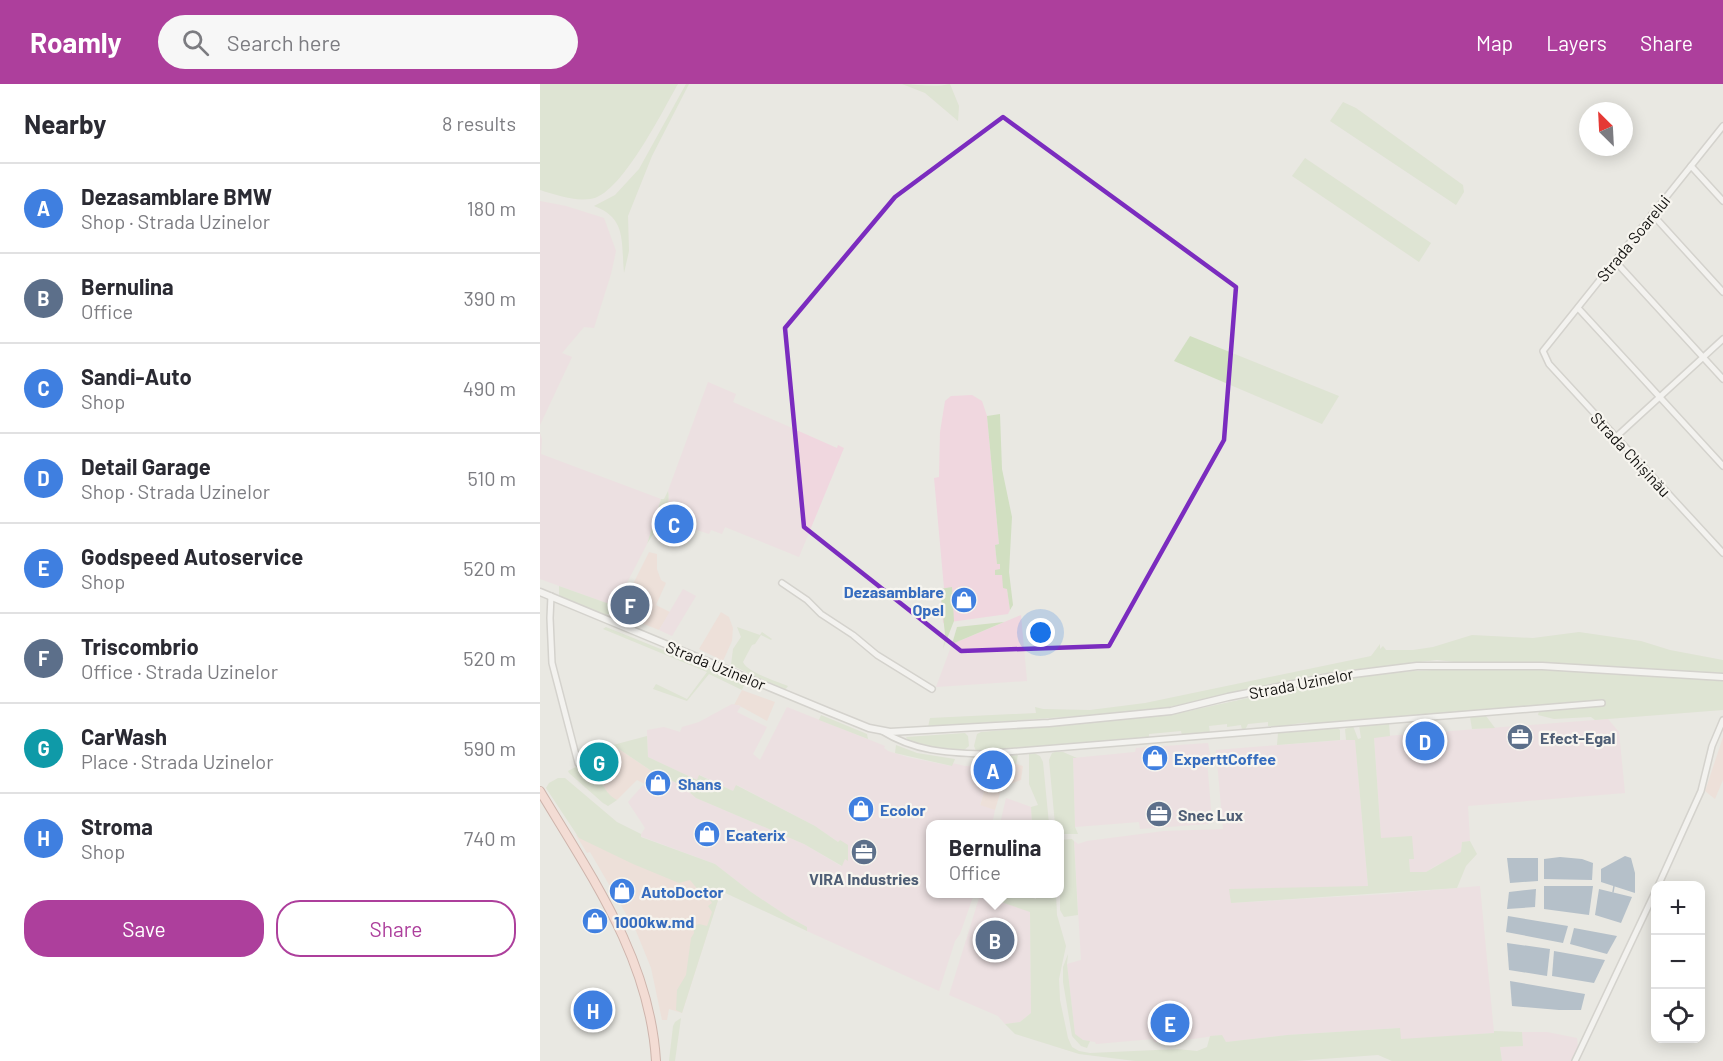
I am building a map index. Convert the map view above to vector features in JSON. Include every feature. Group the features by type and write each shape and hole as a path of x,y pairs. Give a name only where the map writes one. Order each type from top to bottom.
{"main road":[{"path":"540,792 605,900 627,943 645,994 656,1061"}],"street":[{"name":"Strada Soarelui","path":"1544,351 1723,126"},
{"path":"1691,166 1723,201"},
{"path":"1652,214 1723,292"},
{"path":"1615,261 1723,379"},
{"path":"1578,308 1723,466"},
{"path":"1616,437 1723,339"},
{"name":"Strada Chișinău","path":"1544,351 1548,363 1723,553"},
{"path":"782,584 807,600 821,614 853,634 877,655 932,689"},
{"name":"Strada Uzinelor","path":"540,592 909,745 956,754 983,754 1602,703"},
{"path":"552,596 550,618 552,663 578,763"},
{"name":"Strada Uzinelor","path":"882,732 921,732 1049,723 1171,711 1329,677 1417,666 1542,666 1723,677"},
{"path":"1660,881 1701,791 1712,746 1723,720"},
{"path":"1575,1061 1651,901"}],"highlighted area":[{"path":"1003,117 1236,287 1224,440 1109,646 961,651 804,527 785,328 895,197"}],"shaded area":[{"path":"540,201 566,206 604,218 616,251 594,328 584,327 562,353 572,357 540,425"},
{"path":"708,382 736,394 733,402 837,448 838,445 844,448 799,557 725,527 722,534 711,530 709,534 697,530 666,529 662,520 669,497 668,491"},
{"path":"972,395 982,401 987,416 999,544 995,545 1000,570 995,570 995,575 1002,574 1007,588 1010,610 1008,614 943,623 940,589 944,588 934,478 939,477 940,432 945,401 951,396"},
{"path":"540,433 541,454 661,499 647,544 615,606 540,579"},
{"path":"649,552 657,554 657,569 661,580 666,583 656,605 670,612 659,630 636,621 632,615 620,610"},
{"path":"683,589 696,596 672,636 659,630"},
{"path":"721,612 729,617 733,628 732,641 723,661 699,649"},
{"path":"1021,615 1027,681 936,687 952,644"},
{"path":"742,690 775,702 767,721 734,705"},
{"path":"732,704 741,706 737,712 767,727 753,754 760,760 787,707 907,757 951,766 952,763 965,766 987,765 985,788 980,805 995,810 993,820 926,820 926,898 973,898 960,934 955,941 939,991 807,931 807,927 751,892 715,864 640,836 645,828 628,802 643,785 662,793 669,780 681,785 696,798 804,844 841,866 840,840 838,842 815,826 737,785 733,791 700,775 697,780 648,757 647,730 664,727 680,732 682,727 699,722"},
{"path":"1608,719 1619,732 1625,793 1468,806 1470,841 1462,842 1461,852 1452,859 1426,872 1410,872 1409,859 1414,859 1381,838 1374,737"},
{"path":"1723,737 1723,780 1715,799 1705,791"},
{"path":"1355,739 1368,887 1230,889 1231,903 1480,886 1494,1033 1401,1040 1399,1028 1287,1035 1226,1042 1221,1035 1185,1040 1154,1042 1153,1039 1096,1044 1075,1035 1067,964 1081,960 1074,841 1078,844 1164,831 1223,829 1216,750"},
{"path":"1208,743 1211,759 1207,760 1212,821 1208,824 1140,829 1139,822 1075,827 1073,758 1135,752 1136,748"},
{"path":"613,745 669,780 662,793 637,780 617,800 609,796 590,765 585,762"},
{"path":"1016,764 1023,766 1021,780 1002,787 995,810 980,806 985,788 987,765"},
{"path":"1006,798 1031,807 1032,820 1001,820"},
{"path":"589,829 721,890 682,1013 669,1009 667,1020 662,1020 651,968 636,931 590,852 587,853 576,835"},
{"path":"979,898 989,898 1030,911 1031,1013 1020,1022 1005,1024 998,1016 949,995"},
{"path":"1522,1032 1547,1032 1577,1038 1578,1047 1571,1061 1502,1061 1500,1047 1523,1046"}],"green space":[{"path":"540,84 678,84 640,150 614,184 602,195 590,199 577,199 540,190"},
{"path":"686,84 689,84 652,156 628,216 629,251 624,273 622,241 617,224 605,211 594,206 615,195 639,169"},
{"path":"902,84 932,86 950,84 959,106 958,121 925,93"},
{"path":"1343,102 1356,108 1463,185 1464,192 1456,205 1330,121"},
{"path":"1305,158 1431,243 1419,262 1292,176"},
{"path":"1190,336 1339,396 1322,424 1174,361"},
{"path":"1000,414 1002,469 1012,517 1009,572 1013,605 1010,610 1007,589 1003,588 1002,575 995,575 995,570 1000,569 1000,564 997,564 995,545 999,544 987,416"},
{"path":"668,491 668,505 647,544 661,499 664,499"},
{"path":"559,586 616,606 612,613 606,615 559,596"},
{"path":"952,587 954,621 943,649 945,634 940,589"},
{"path":"1004,622 952,644 957,627"},
{"path":"606,627 745,683 742,690 709,674 687,701 653,689 656,684 687,699 707,672 603,629"},
{"path":"737,627 760,635 762,632 772,639 761,635 752,645 743,662 756,673 788,686 785,690 731,665 733,649 741,637"},
{"path":"1579,632 1641,641 1670,650 1723,660 1723,673 1552,663 1437,660 1344,671 1169,707 1131,712 928,727 930,718 1036,713 1035,707 1090,710 1145,703 1371,656 1380,644 1380,649 1383,646 1386,650 1413,650 1433,647 1472,635 1533,638"},
{"path":"1515,668 1723,681 1723,710 1595,720 1591,717 1554,719 1538,715 1539,711 1604,706 1604,700 1315,724 1303,723 1280,727 1268,726 1268,722 1248,724 1245,730 1242,730 1241,725 1227,727 1227,724 1209,726 1210,733 1182,735 1181,731 1149,734 1149,738 979,752 974,746 977,734 981,732 1170,715 1339,678 1378,673"},
{"path":"821,715 867,734 868,739 819,720"},
{"path":"1486,716 1495,728 1472,729 1470,717"},
{"path":"1389,723 1390,736 1374,738 1381,838 1412,836 1414,859 1409,859 1410,872 1426,872 1461,852 1462,842 1470,841 1477,854 1466,866 1457,888 1231,903 1229,889 1368,886 1355,740 1346,740 1345,729 1353,726 1358,739 1361,738 1359,725"},
{"path":"1338,728 1340,740 1277,745 1278,733"},
{"path":"965,733 968,736 969,746 964,750 914,744 906,737"},
{"path":"647,736 648,757 697,780 699,775 733,791 736,785 815,826 838,842 840,840 848,845 848,861 845,859 842,866 804,844 696,798 681,785 653,772 613,745"},
{"path":"896,745 917,753 955,759 952,766 895,753"},
{"path":"1063,752 1077,758 1073,758 1075,827 1078,834 1064,834 1064,820 1055,820 1049,760 1052,753"},
{"path":"1034,753 1040,756 1043,762 1049,820 1032,820 1031,807 1038,805 1029,784 1029,754"},
{"path":"1018,755 1016,764 987,765 988,758"},
{"path":"585,762 594,771 607,792 617,800 608,806 569,773 568,771"},
{"path":"558,778 565,778 617,822 641,834 641,837 715,864 751,892 807,927 807,931 721,891 682,1013 676,1010 677,990 686,975 691,938 694,933 693,926 699,924 707,926 712,912 708,906 712,903 705,892 699,891 690,880 679,883 579,838 546,788 549,783"},
{"path":"1064,840 1074,841 1078,915 1064,917 1060,910 1060,898 1064,898"},
{"path":"990,898 1056,898 1057,915 1066,946 1059,979 1060,1000 1068,1038 1072,1047 1079,1051 1090,1053 1178,1049 1197,1051 1207,1047 1210,1036 1222,1035 1226,1042 1287,1035 1400,1028 1401,1039 1494,1033 1494,1031 1522,1032 1523,1046 1500,1047 1502,1061 1392,1061 1378,1055 1295,1061 1135,1061 1079,1054 1015,1034 1005,1024 1020,1022 1031,1013 1030,912"},
{"path":"1068,954 1067,964 1075,1034 1083,1040 1090,1041 1087,1048 1081,1046 1072,1036 1063,982 1063,967"},
{"path":"681,1018 675,1061 669,1061 673,1026"}],"water":[{"path":"1625,856 1631,858 1635,873 1635,893 1601,882 1601,869"},
{"path":"1560,857 1582,859 1593,863 1592,880 1544,879 1544,859"},
{"path":"1507,858 1538,858 1538,881 1510,883"},
{"path":"1544,886 1593,886 1589,915 1544,909"},
{"path":"1536,889 1535,907 1507,909 1509,892"},
{"path":"1599,889 1632,897 1621,923 1595,915"},
{"path":"1508,916 1568,926 1563,943 1506,932"},
{"path":"1574,928 1617,936 1607,954 1570,944"},
{"path":"1507,943 1550,949 1547,976 1509,970"},
{"path":"1554,951 1605,960 1594,983 1552,976"},
{"path":"1510,981 1585,994 1581,1010 1512,1006"}],"waterway":[{"path":"1613,892 1614,886"}],"place":[{"name":"Sandi-Auto","path":"674,524"},
{"name":"Dezasamblare Opel","path":"964,600"},
{"name":"Triscombrio","path":"630,605"},
{"name":"Efect-Egal","path":"1520,737"},
{"name":"Detail Garage","path":"1425,741"},
{"name":"ExperttCoffee","path":"1155,758"},
{"name":"CarWash","path":"599,762"},
{"name":"Dezasamblare BMW","path":"993,770"},
{"name":"Shans","path":"658,783"},
{"name":"Ecolor","path":"861,809"},
{"name":"Snec Lux","path":"1159,814"},
{"name":"Ecaterix","path":"707,834"},
{"name":"VIRA Industries","path":"864,852"},
{"name":"AutoDoctor","path":"622,891"},
{"name":"1000kw.md","path":"595,921"},
{"name":"Bernulina","path":"995,940"},
{"name":"Stroma","path":"593,1010"},
{"name":"Godspeed Autoservice","path":"1170,1023"}]}
